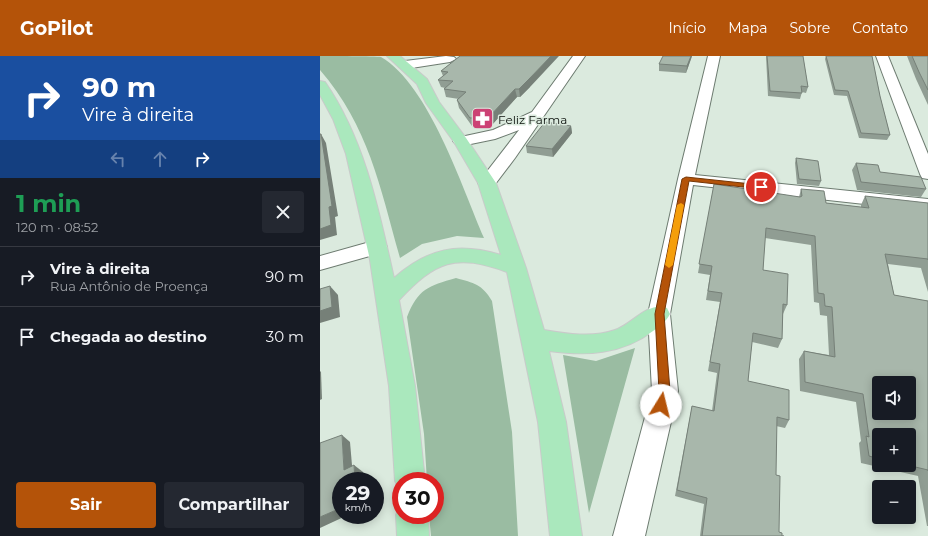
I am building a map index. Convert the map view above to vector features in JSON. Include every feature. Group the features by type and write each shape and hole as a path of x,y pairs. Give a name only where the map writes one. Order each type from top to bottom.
{"main road":[{"path":"399,60 423,82 433,103 461,141 487,183 516,268 534,339 552,422 566,536"},
{"path":"320,85 334,104 357,161 377,247 388,298 409,437 410,472"},
{"path":"388,298 418,268 449,255 471,255 499,261 516,268"},
{"path":"534,339 581,345 606,344 627,336 659,314"},
{"path":"412,524 413,536"}],"street":[{"path":"487,183 509,155 579,56"},
{"path":"629,536 665,391 659,314 686,179 714,56"},
{"path":"882,56 928,174"},
{"path":"399,60 452,58"},
{"path":"423,82 452,58"},
{"path":"461,141 497,135 509,130 539,112"},
{"path":"686,179 928,205"},
{"path":"320,263 377,247"}],"green space":[{"path":"320,56 381,57 398,71 414,90 429,113 454,166 484,238 457,236 422,244 400,258 379,182 362,136 337,92 320,70"},
{"path":"456,278 468,281 485,291 492,301 512,432 518,536 431,536 430,524 444,524 444,472 426,472 424,434 407,317 415,300 420,294 431,286"},
{"path":"635,348 589,513 563,355 596,361"}],"building":[{"path":"460,56 551,56 519,89 515,89 489,117 470,118 457,100 466,92 444,89 453,81 438,80 448,72 441,71"},
{"path":"663,56 691,56 687,66 659,64"},
{"path":"767,56 803,56 808,87 801,86 802,93 770,91"},
{"path":"826,56 872,56 890,135 861,133 848,91 835,90"},
{"path":"912,56 928,56 928,90 919,72"},
{"path":"545,122 571,126 552,149 526,146"},
{"path":"320,134 332,206 329,207 331,225 320,229"},
{"path":"796,158 818,161 821,181 799,179"},
{"path":"856,163 878,165 880,172 921,177 926,189 861,182"},
{"path":"714,184 800,197 802,196 801,189 824,191 826,203 869,208 865,196 928,203 928,259 885,254 894,295 928,301 928,470 916,467 916,428 872,428 872,457 869,456 866,436 869,437 863,394 805,382 804,351 835,357 832,307 825,306 824,294 818,293 815,236 766,228 763,270 788,274 787,305 783,304 782,339 753,333 748,381 789,390 789,420 777,417 776,475 780,476 779,532 782,533 782,536 702,536 707,498 677,490 692,406 714,411 720,364 710,362 722,293 708,291 712,266 699,264"},
{"path":"330,286 332,307 320,311 320,289"},
{"path":"342,435 344,470 354,465 354,472 332,472 332,512 320,517 320,443"}],"slow traffic":[{"path":"669,265 681,205"}],"place":[{"name":"Feliz Farma","path":"482,119"}],"route":[{"path":"661,405 665,391 659,314 686,179 761,187"}]}
